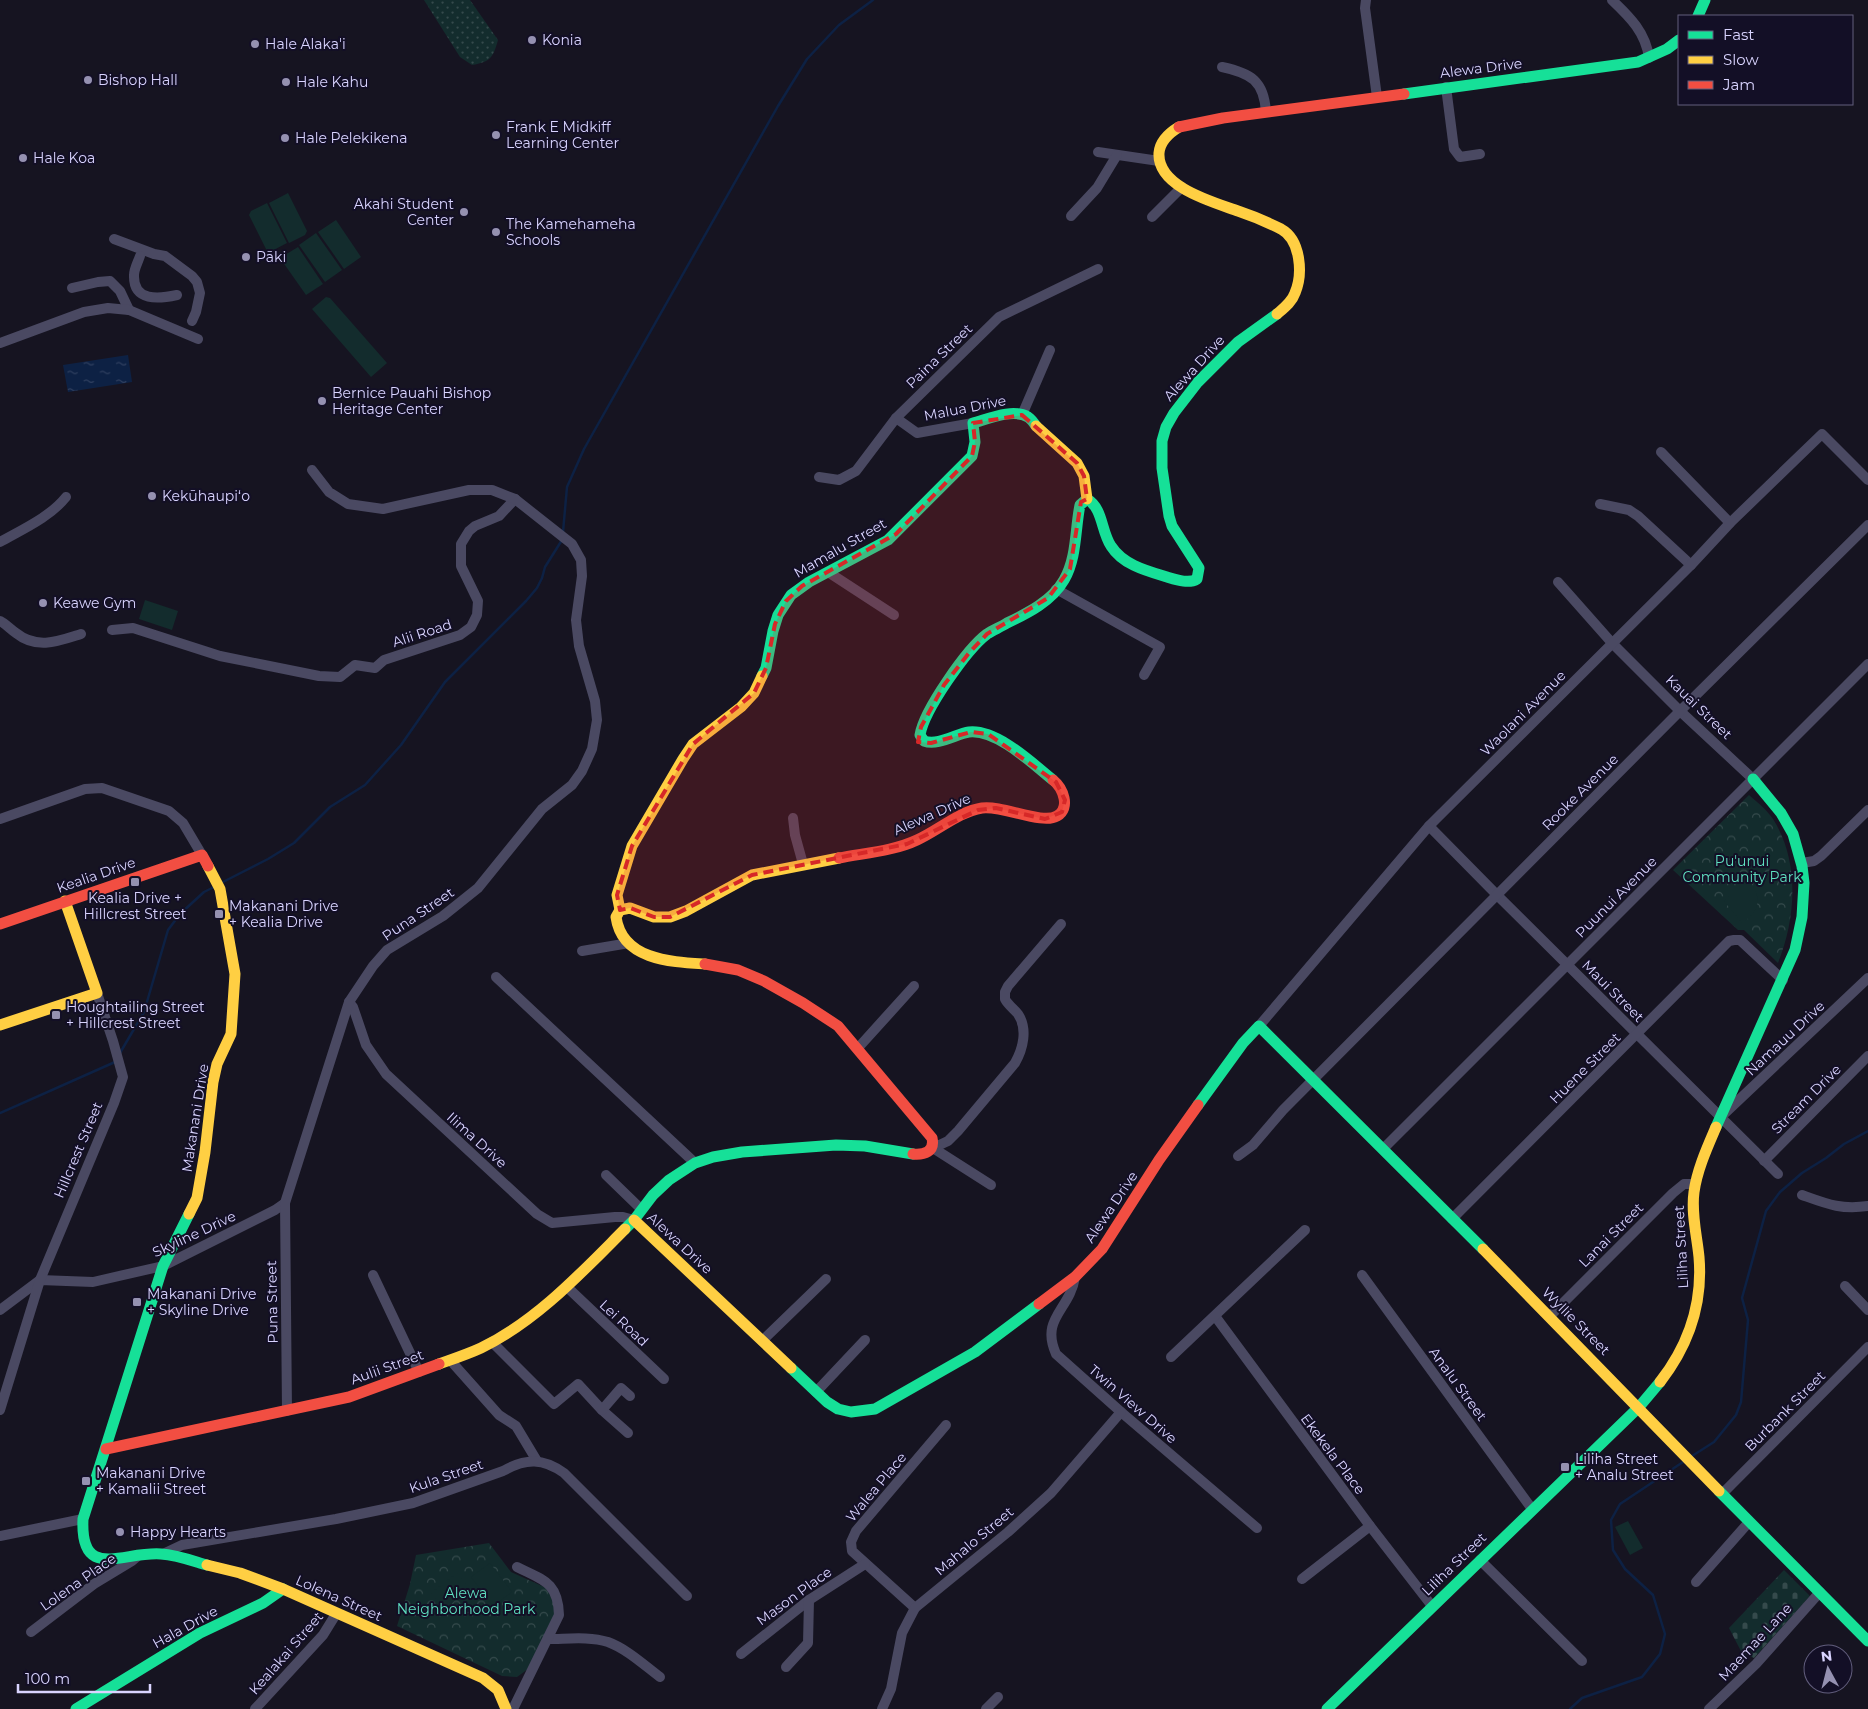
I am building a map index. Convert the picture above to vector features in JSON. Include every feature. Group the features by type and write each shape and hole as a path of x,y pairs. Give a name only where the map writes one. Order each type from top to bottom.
{"street":[{"path":"1357,0 1365,4 1377,97"},
{"path":"1612,0 1642,34 1647,45 1649,58"},
{"path":"1698,15 1705,0"},
{"name":"Alewa Drive","path":"620,910 630,908 654,917 670,917 686,911 752,875 907,844 928,835 959,816 978,810 996,808 1045,819 1053,819 1058,816 1065,806 1065,800 1062,790 1056,782 996,738 980,732 971,732 926,743 920,735 921,727 944,685 980,641 987,634 1042,603 1065,579 1070,568 1078,513 1082,501 1087,500 1094,503 1106,539 1122,558 1138,568 1183,581 1194,582 1197,579 1200,572 1199,568 1172,526 1169,516 1162,451 1164,431 1183,399 1229,351 1251,331 1281,310 1291,301 1296,293 1298,269 1296,248 1291,235 1258,219 1204,198 1182,187 1166,175 1159,161 1158,152 1165,137 1181,126 1266,112 1638,62 1667,50 1678,41"},
{"path":"1222,67 1246,74 1260,85 1264,95 1266,112"},
{"path":"1446,87 1454,149 1460,157 1480,154"},
{"path":"1098,152 1159,161"},
{"path":"1070,216 1097,188 1117,155"},
{"path":"1152,217 1182,187"},
{"path":"114,239 154,254 165,256 192,276 197,282 200,293 192,321"},
{"path":"140,256 134,274 135,284 141,293 159,299 177,295"},
{"name":"Paina Street","path":"819,477 839,480 856,471 896,418 999,317 1098,269"},
{"path":"72,288 110,281 120,291 129,310"},
{"path":"0,343 84,312 108,308 129,310 198,339"},
{"path":"1022,415 1050,350"},
{"name":"Malua Drive","path":"896,418 917,433 1009,415 1022,415 1033,421 1077,463 1084,476 1087,500"},
{"name":"Mamalu Street","path":"620,910 617,895 628,856 683,758 699,738 749,700 760,684 766,668 775,624 782,607 796,591 888,540 972,456 975,442 973,422"},
{"name":"Waolani Avenue","path":"1259,1026 1429,826 1691,565 1730,523 1822,434 1868,480"},
{"path":"1661,452 1730,523"},
{"name":"Puna Street","path":"287,1411 285,1203 349,1002 373,966 387,950 443,916 478,888 542,809 572,785 582,771 592,749 597,720 595,701 578,646 576,620 582,576 582,560 572,544 515,499 492,490 469,490 383,509 348,504 329,492 312,470"},
{"path":"0,542 42,518 60,505 66,497"},
{"name":"Alii Road","path":"112,630 133,628 210,654 319,676 340,677 355,665 375,668 384,660 460,635 471,627 477,615 478,601 461,566 461,544 469,531 475,526 499,516 515,499"},
{"path":"1600,504 1629,510 1638,516 1691,565"},
{"name":"Rooke Avenue","path":"1238,1156 1253,1145 1283,1110 1868,525"},
{"path":"828,572 894,616"},
{"name":"Kauai Street","path":"1558,582 1612,643 1680,711 1753,779 1786,820 1802,863"},
{"path":"1056,589 1160,647 1144,675"},
{"path":"0,621 20,636 33,642 49,644 81,634"},
{"name":"Puunui Avenue","path":"1383,1149 1868,664"},
{"name":"Makanani Drive","path":"0,819 85,789 102,788 169,811 183,822 220,889 235,974 231,1034 217,1064 213,1082 205,1152 197,1198 163,1266 83,1519 83,1541 93,1556 98,1559 107,1560 140,1554"},
{"path":"1802,863 1814,861 1821,856 1868,810"},
{"path":"793,818 795,835 803,864"},
{"name":"Maui Street","path":"1429,826 1778,1174"},
{"name":"Kealia Drive","path":"0,924 202,855"},
{"name":"Liliha Street","path":"1327,1709 1639,1407 1660,1384 1679,1356 1694,1318 1698,1299 1700,1272 1694,1220 1695,1184 1720,1117 1795,950 1802,927 1805,906 1802,863"},
{"name":"Hillcrest Street","path":"0,1410 40,1280 123,1077 113,1041 65,901"},
{"path":"620,910 616,917 616,924 620,932 642,955 656,960 705,963 725,966 740,971 820,1013 838,1026 932,1138 933,1148"},
{"path":"933,1148 948,1141 958,1131 1015,1064 1021,1050 1024,1029 1019,1016 1005,999 1005,992 1061,924"},
{"name":"Huene Street","path":"1452,1219 1729,941 1740,940 1783,980"},
{"path":"582,951 629,942"},
{"path":"496,977 695,1163"},
{"name":"Namauu Drive","path":"1720,1117 1868,978"},
{"path":"858,1048 914,986"},
{"path":"0,1025 97,993"},
{"name":"Ilima Drive","path":"349,1002 354,1007 366,1045 388,1076 537,1214 552,1222 623,1216 634,1220"},
{"name":"Alewa Drive","path":"933,1148 928,1152 915,1154 861,1145 828,1144 734,1154 695,1163 669,1182 640,1208 634,1220 816,1392 838,1409 851,1412 875,1409 974,1352 1075,1277 1102,1249 1189,1117 1243,1043 1259,1026"},
{"name":"Wyllie Street","path":"1259,1026 1550,1316 1749,1522 1868,1641"},
{"name":"Stream Drive","path":"1764,1161 1868,1056"},
{"path":"933,1148 991,1185"},
{"path":"606,1175 640,1208"},
{"name":"Lanai Street","path":"1550,1316 1673,1193 1684,1184 1695,1184"},
{"path":"1802,1195 1836,1207 1855,1208 1868,1206"},
{"name":"Skyline Drive","path":"40,1280 93,1282 163,1266 275,1210 285,1203"},
{"name":"Aulii Street","path":"106,1450 349,1397 450,1360 492,1342 516,1327 567,1287 634,1220"},
{"path":"1171,1357 1305,1230"},
{"name":"Analu Street","path":"1362,1275 1532,1509"},
{"path":"373,1276 418,1372"},
{"name":"Twin View Drive","path":"1075,1277 1071,1293 1052,1323 1050,1333 1056,1354 1257,1528"},
{"path":"762,1341 826,1278"},
{"path":"0,1310 40,1280"},
{"path":"1845,1286 1868,1310"},
{"name":"Lei Road","path":"567,1287 664,1379"},
{"name":"Ekekela Place","path":"1215,1316 1370,1526 1432,1606"},
{"path":"816,1392 865,1340"},
{"path":"492,1342 554,1404 578,1384 602,1410 628,1433"},
{"name":"Burbank Street","path":"1722,1494 1868,1347"},
{"path":"450,1360 499,1414 516,1426 537,1461 547,1463 564,1473 687,1596"},
{"path":"602,1410 621,1388 630,1396"},
{"name":"Mahalo Street","path":"882,1709 891,1689 902,1633 915,1608 1051,1493 1121,1412"},
{"name":"Walea Place","path":"915,1608 852,1551 851,1542 856,1531 946,1425"},
{"name":"Kula Street","path":"162,1554 182,1545 336,1519 413,1503 503,1471 516,1463 537,1461"},
{"path":"0,1536 83,1519"},
{"path":"1696,1582 1749,1522"},
{"path":"1302,1579 1370,1526"},
{"name":"Lolena Street","path":"140,1554 162,1554 240,1573 284,1590 483,1678 498,1690 506,1709"},
{"name":"Lolena Place","path":"31,1632 76,1596 140,1554"},
{"path":"1480,1560 1582,1661"},
{"name":"Mason Place","path":"741,1654 808,1600 865,1564"},
{"path":"513,1709 559,1615 559,1600 549,1584 517,1567"},
{"name":"Hala Drive","path":"76,1709 200,1633 263,1603 284,1590"},
{"name":"Maemae Lane","path":"1709,1709 1756,1664 1820,1592"},
{"path":"786,1667 808,1642 808,1600"},
{"name":"Kealakai Street","path":"255,1709 323,1635 336,1614"},
{"path":"548,1638 586,1639 607,1642 626,1651 660,1678"},
{"path":"986,1709 998,1696"}],"highlighted area":[{"path":"1022,415 1077,463 1084,476 1087,499 1081,502 1070,569 1048,598 987,634 969,653 944,685 921,727 918,742 931,743 971,732 988,734 1056,782 1065,800 1062,812 1045,819 996,808 978,810 907,844 752,875 670,917 654,917 630,908 620,910 617,895 632,846 693,744 754,693 766,668 775,624 786,601 802,586 896,534 972,456 975,442 973,423"}],"green space":[{"path":"424,0 470,0 498,40 490,58 487,61 472,65 460,57"},
{"path":"288,193 307,231 305,235 289,243 269,203"},
{"path":"267,203 287,243 268,253 249,215 251,211"},
{"path":"336,220 361,257 344,269 318,232"},
{"path":"316,233 342,270 325,282 299,245"},
{"path":"298,247 323,284 306,295 280,258"},
{"path":"326,297 330,298 387,363 371,377 312,309"},
{"path":"145,600 178,611 172,630 139,619"},
{"name":"Pu'unui Community Park","path":"1749,795 1773,819 1788,853 1792,890 1791,909 1789,928 1778,963 1744,930 1738,930 1673,870"},
{"path":"1746,878 1755,890 1757,902 1753,913 1742,923 1724,901"},
{"path":"1628,1521 1643,1548 1630,1555 1615,1527"},
{"name":"Alewa Neighborhood Park","path":"489,1543 511,1572 551,1590 558,1609 528,1669 517,1677 502,1676 397,1626 410,1584 416,1555"},
{"path":"490,1563 512,1592 493,1606 471,1577"},
{"path":"1784,1570 1810,1596 1754,1658 1742,1653 1729,1628"},
{"path":"457,1573 470,1589 444,1609 431,1593"}],"water":[{"path":"128,355 132,382 68,392 63,365"}],"waterway":[{"path":"563,532 567,487 584,449 778,106 807,59 839,25 873,0"},
{"path":"221,883 268,859 294,843 330,807 365,785 401,745 445,682 537,588 545,567 562,540"},
{"path":"120,1053 144,1012 168,930 180,914 204,892 214,887"},
{"path":"0,1113 115,1062"},
{"path":"1692,1456 1714,1442 1736,1415 1741,1402 1748,1320 1742,1298 1766,1211 1780,1192 1802,1173 1844,1144 1868,1131"},
{"path":"1570,1709 1582,1698 1642,1677 1660,1654 1665,1634 1653,1595 1625,1569 1613,1550 1611,1520 1620,1504 1683,1462"}],"traffic: fast":[{"path":"1698,15 1705,0"},
{"path":"1404,94 1638,62 1667,49 1678,41"},
{"path":"1087,499 1096,508 1111,546 1122,558 1144,570 1175,579 1187,581 1197,579 1199,568 1172,526 1169,516 1162,468 1162,441 1166,427 1174,413 1198,382 1238,342 1277,314"},
{"path":"762,676 766,668 778,615 791,595 809,582 888,540 972,456 975,442 973,423 1000,415 1015,414 1028,417 1036,426"},
{"path":"1053,780 1014,749 991,736 969,732 941,741 929,742 924,741 920,735 923,724 938,696 958,666 979,642 987,634 1039,606 1053,594 1064,580 1071,562 1080,505 1087,499"},
{"path":"1716,1127 1795,950 1802,917 1804,883 1802,866 1793,834 1781,813 1753,779"},
{"path":"1198,1105 1243,1043 1259,1026 1483,1249"},
{"path":"625,1229 653,1195 669,1180 695,1163 713,1157 742,1152 836,1145 865,1146 913,1154"},
{"path":"189,1214 163,1266 83,1519 84,1538 89,1551 96,1557 107,1559 161,1554 207,1565"},
{"path":"791,1368 827,1402 838,1409 851,1412 875,1409 975,1352 1039,1304"},
{"path":"1327,1709 1639,1407 1660,1382"},
{"path":"1719,1491 1868,1641"},
{"path":"76,1709 200,1633 263,1603 283,1589"}],"traffic: slow":[{"path":"1179,127 1161,145 1159,153 1161,165 1167,175 1177,184 1201,198 1255,217 1281,229 1293,241 1298,258 1298,285 1288,305 1277,314"},
{"path":"1036,426 1077,463 1084,476 1087,499"},
{"path":"620,910 617,895 632,846 683,759 693,744 741,707 754,693 762,676"},
{"path":"705,964 663,960 638,950 628,942 620,931 616,917 620,910 630,908 654,917 670,917 686,911 752,875 839,858"},
{"path":"189,1214 197,1198 217,1064 231,1034 235,974 220,889 208,866"},
{"path":"0,1025 97,993 65,901"},
{"path":"1660,1382 1686,1339 1696,1308 1700,1274 1693,1200 1700,1167 1716,1127"},
{"path":"634,1220 791,1368"},
{"path":"439,1364 481,1348 521,1324 558,1294 625,1229"},
{"path":"1483,1249 1719,1491"},
{"path":"207,1565 240,1573 283,1589 483,1678 498,1690 506,1709"}],"traffic: jam":[{"path":"1179,127 1223,118 1404,94"},
{"path":"839,858 908,844 965,813 982,808 1000,809 1032,817 1050,818 1057,816 1064,808 1065,803 1060,788 1053,780"},
{"path":"0,924 202,855 208,866"},
{"path":"705,964 738,970 764,981 838,1026 932,1138 932,1147 928,1152 913,1154"},
{"path":"1039,1304 1075,1277 1102,1249 1159,1160 1198,1105"},
{"path":"106,1449 349,1397 439,1364"}],"place":[{"name":"Konia","path":"532,40"},
{"name":"Hale Alaka'i","path":"255,44"},
{"name":"Bishop Hall","path":"88,80"},
{"name":"Hale Kahu","path":"286,82"},
{"name":"Frank E Midkiff Learning Center","path":"496,135"},
{"name":"Hale Pelekikena","path":"285,138"},
{"name":"Hale Koa","path":"23,158"},
{"name":"Akahi Student Center","path":"464,212"},
{"name":"The Kamehameha Schools","path":"496,232"},
{"name":"Pāki","path":"246,257"},
{"name":"Bernice Pauahi Bishop Heritage Center","path":"322,401"},
{"name":"Kekūhaupiʻo","path":"152,496"},
{"name":"Keawe Gym","path":"43,603"},
{"name":"Kealia Drive + Hillcrest Street","path":"135,882"},
{"name":"Makanani Drive + Kealia Drive","path":"219,914"},
{"name":"Houghtailing Street + Hillcrest Street","path":"56,1015"},
{"name":"Makanani Drive + Skyline Drive","path":"137,1302"},
{"name":"Liliha Street + Analu Street","path":"1565,1467"},
{"name":"Makanani Drive + Kamalii Street","path":"86,1481"},
{"name":"Happy Hearts","path":"120,1532"}]}
